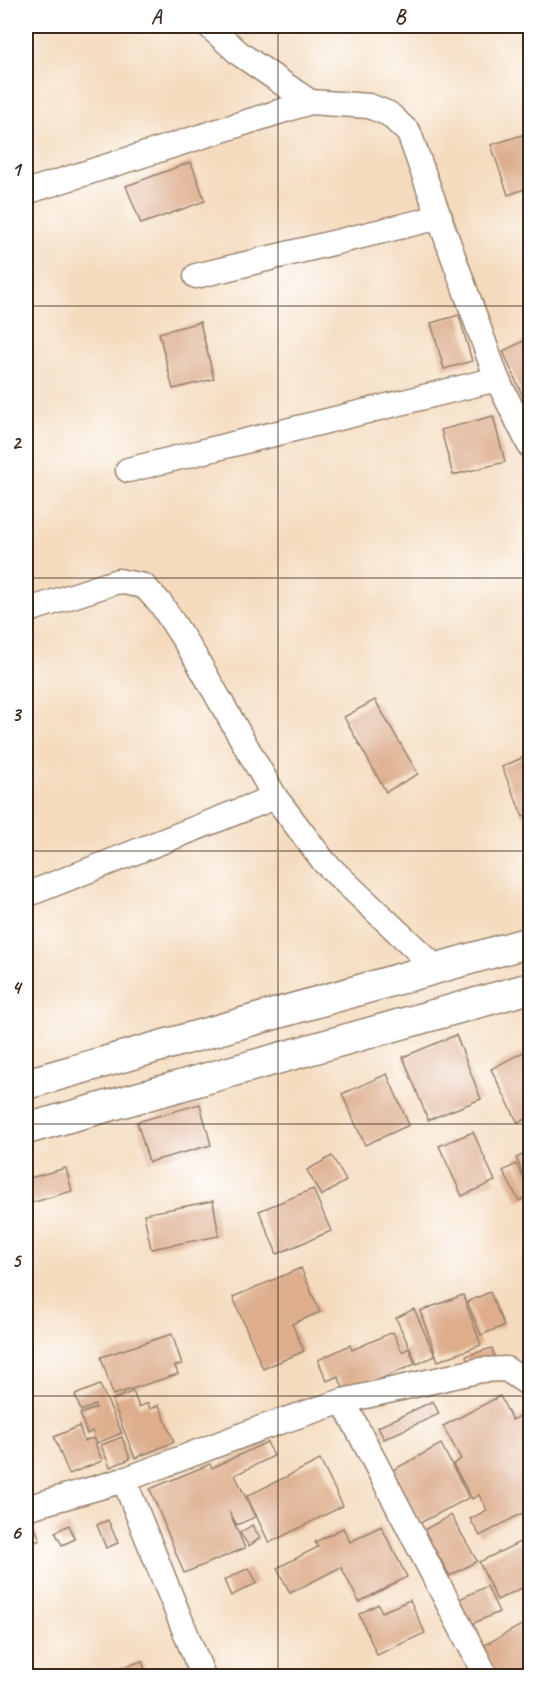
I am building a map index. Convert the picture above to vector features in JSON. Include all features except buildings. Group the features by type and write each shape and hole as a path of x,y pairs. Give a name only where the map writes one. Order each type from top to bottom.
{"main road":[{"path":"26,1084 435,967 531,942"},
{"path":"26,1129 531,988"}],"street":[{"path":"209,26 240,54 310,102"},
{"path":"26,192 310,102 352,102 389,114 409,133 497,379 531,446"},
{"path":"196,276 440,217"},
{"path":"128,470 497,379"},
{"path":"26,611 118,581 144,586 161,604 194,655 275,797 325,863 435,967"},
{"path":"26,895 275,797"},
{"path":"26,1508 124,1480 261,1428 344,1401 481,1370 507,1369 531,1385"},
{"path":"344,1401 486,1677"},
{"path":"124,1480 203,1677"}]}
